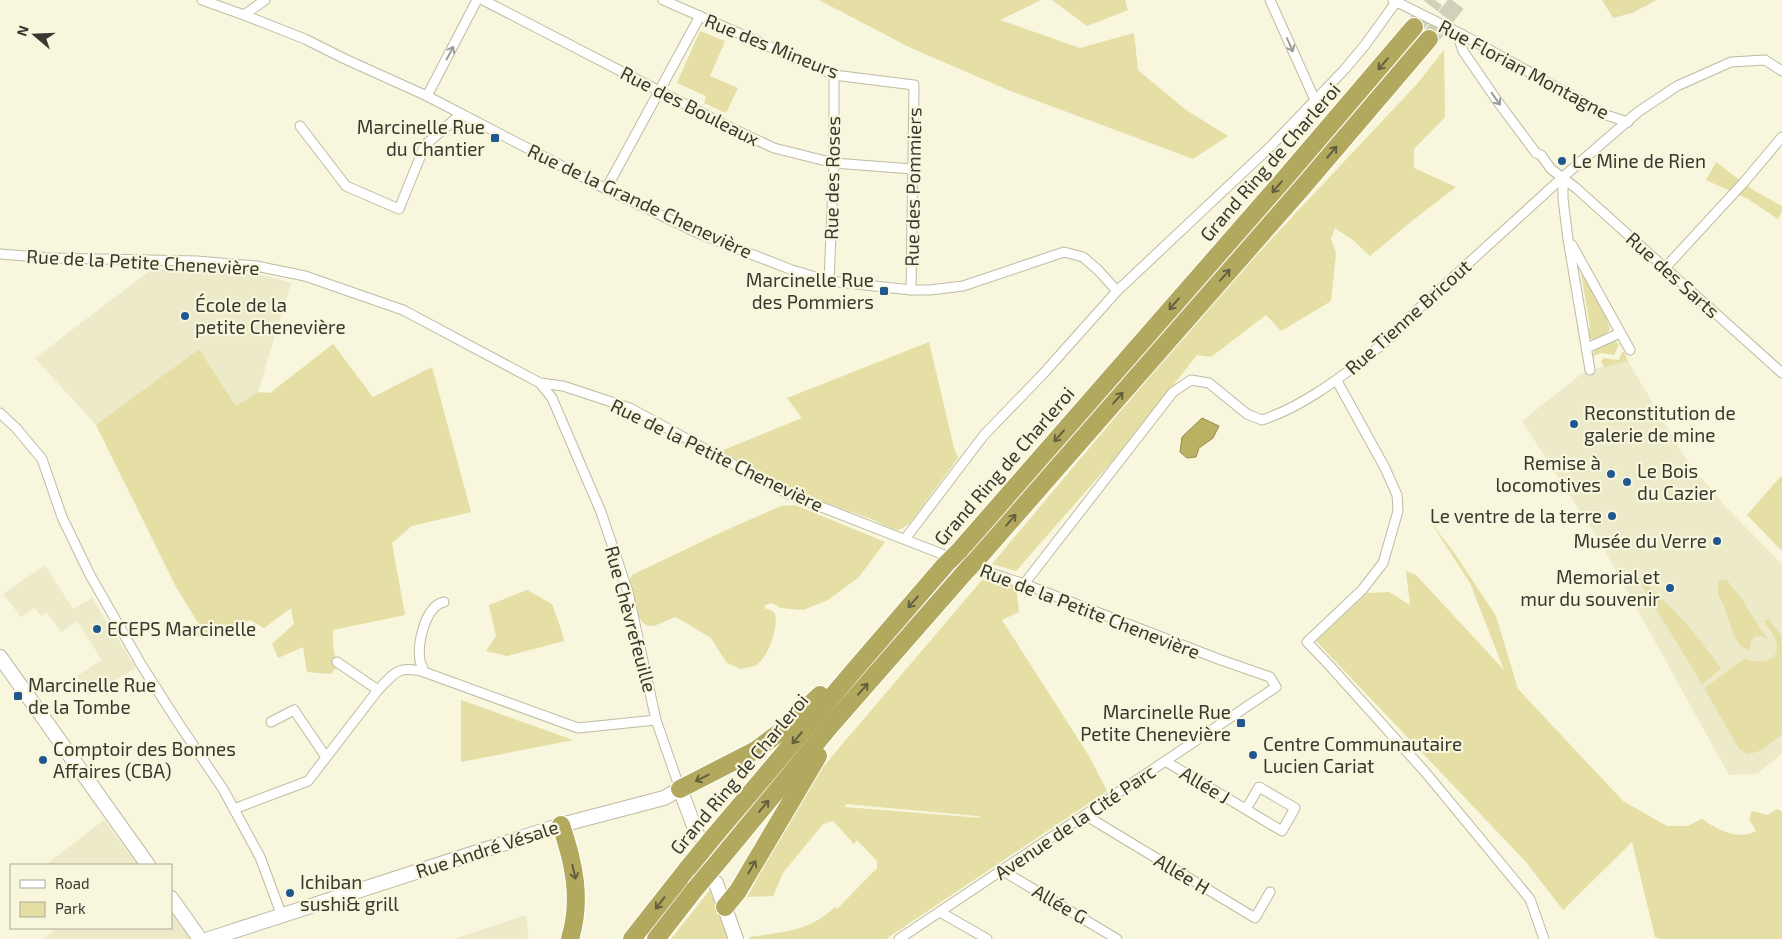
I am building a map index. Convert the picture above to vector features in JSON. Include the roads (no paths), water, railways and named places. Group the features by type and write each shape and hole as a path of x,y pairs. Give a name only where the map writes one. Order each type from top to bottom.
{"highway":[{"name":"Grand Ring de Charleroi","path":"632,939 688,868 851,674 1286,177 1414,27"},
{"name":"Grand Ring de Charleroi","path":"656,939 722,856 831,726 1301,189 1429,39"},
{"path":"680,789 756,750 802,712 828,687 851,674"},
{"path":"725,907 738,891 819,754 831,726"},
{"path":"560,825 568,847 576,880 577,906 570,939"}],"street":[{"name":"Rue de la Grande Chenevière","path":"202,0 305,39 427,96 606,189 700,234 792,270 829,281 911,290 930,290 963,286 1064,252 1083,257 1117,291"},
{"path":"244,15 265,0"},
{"path":"427,96 477,0"},
{"name":"Rue des Bouleaux","path":"483,0 774,148 834,163 912,169"},
{"name":"Rue des Mineurs","path":"663,0 834,75 914,85"},
{"path":"1270,0 1315,100"},
{"path":"905,539 984,435 1043,374 1117,291 1271,146 1315,100 1365,45 1395,1"},
{"name":"Rue Florian Montagne","path":"1395,1 1464,35 1606,115 1628,122"},
{"path":"606,189 700,16"},
{"name":"Rue des Sarts","path":"1464,35 1460,42 1462,50 1536,153 1541,155 1552,169 1564,177 1782,373"},
{"name":"Rue Tienne Bricout","path":"1024,584 1173,392 1191,380 1209,383 1248,414 1262,420 1279,415 1336,381 1403,327 1416,311 1638,112 1677,86 1731,62 1765,60 1782,71"},
{"name":"Rue des Roses","path":"829,281 834,163 834,75"},
{"name":"Rue des Pommiers","path":"911,290 914,85"},
{"path":"300,126 346,186 399,209 425,145 461,114"},
{"path":"1665,268 1782,137"},
{"path":"1564,177 1563,199 1568,239 1590,370"},
{"path":"1568,239 1630,350"},
{"name":"Rue de la Petite Chenevière","path":"0,254 51,258 197,261 256,266 306,276 403,310 540,383 563,386 630,408 788,494 988,572 1270,677 1276,687"},
{"path":"1586,348 1620,333"},
{"path":"1336,381 1385,468 1397,495 1398,511 1383,563 1362,590 1307,642 1426,773 1530,899 1544,939"},
{"name":"Rue Chèvrefeuille","path":"540,383 552,398 601,512 628,592 656,720 697,834"},
{"path":"0,413 16,428 42,459 62,517 90,575 135,654 223,789 260,857 282,916"},
{"path":"424,672 420,661 420,644 424,626 438,603 444,602"},
{"path":"0,657 147,864"},
{"path":"337,662 378,690"},
{"path":"234,809 308,781 378,690 391,676 403,668 424,672 578,728 656,720"},
{"name":"Avenue de la Cité Parc","path":"899,939 1276,687"},
{"path":"271,722 294,710 326,758"},
{"name":"Allée J","path":"1165,761 1282,831 1295,808 1259,787 1246,809"},
{"name":"Rue André Vésale","path":"209,939 560,825 664,798 680,789"},
{"name":"Allée H","path":"1085,815 1255,918 1270,892"},
{"name":"Allée G","path":"1002,871 1117,939"},
{"path":"716,883 736,939"},
{"path":"172,899 200,939"},
{"path":"940,912 987,939"}],"tunnel":[{"path":"1414,27 1435,0"},
{"path":"1429,39 1459,0"}],"place":[{"name":"Marcinelle Rue du Chantier","path":"495,138"},
{"name":"Le Mine de Rien","path":"1562,161"},
{"name":"Marcinelle Rue des Pommiers","path":"884,291"},
{"name":"École de la petite Chenevière","path":"185,316"},
{"name":"Reconstitution de galerie de mine","path":"1574,424"},
{"name":"Remise à locomotives","path":"1611,474"},
{"name":"Le Bois du Cazier","path":"1627,482"},
{"name":"Le ventre de la terre","path":"1612,516"},
{"name":"Musée du Verre","path":"1717,541"},
{"name":"Memorial et mur du souvenir","path":"1670,588"},
{"name":"ECEPS Marcinelle","path":"97,629"},
{"name":"Marcinelle Rue de la Tombe","path":"18,696"},
{"name":"Marcinelle Rue Petite Chenevière","path":"1241,723"},
{"name":"Centre Communautaire Lucien Cariat","path":"1253,755"},
{"name":"Comptoir des Bonnes Affaires (CBA)","path":"43,760"},
{"name":"Ichiban sushi& grill","path":"290,893"}]}
